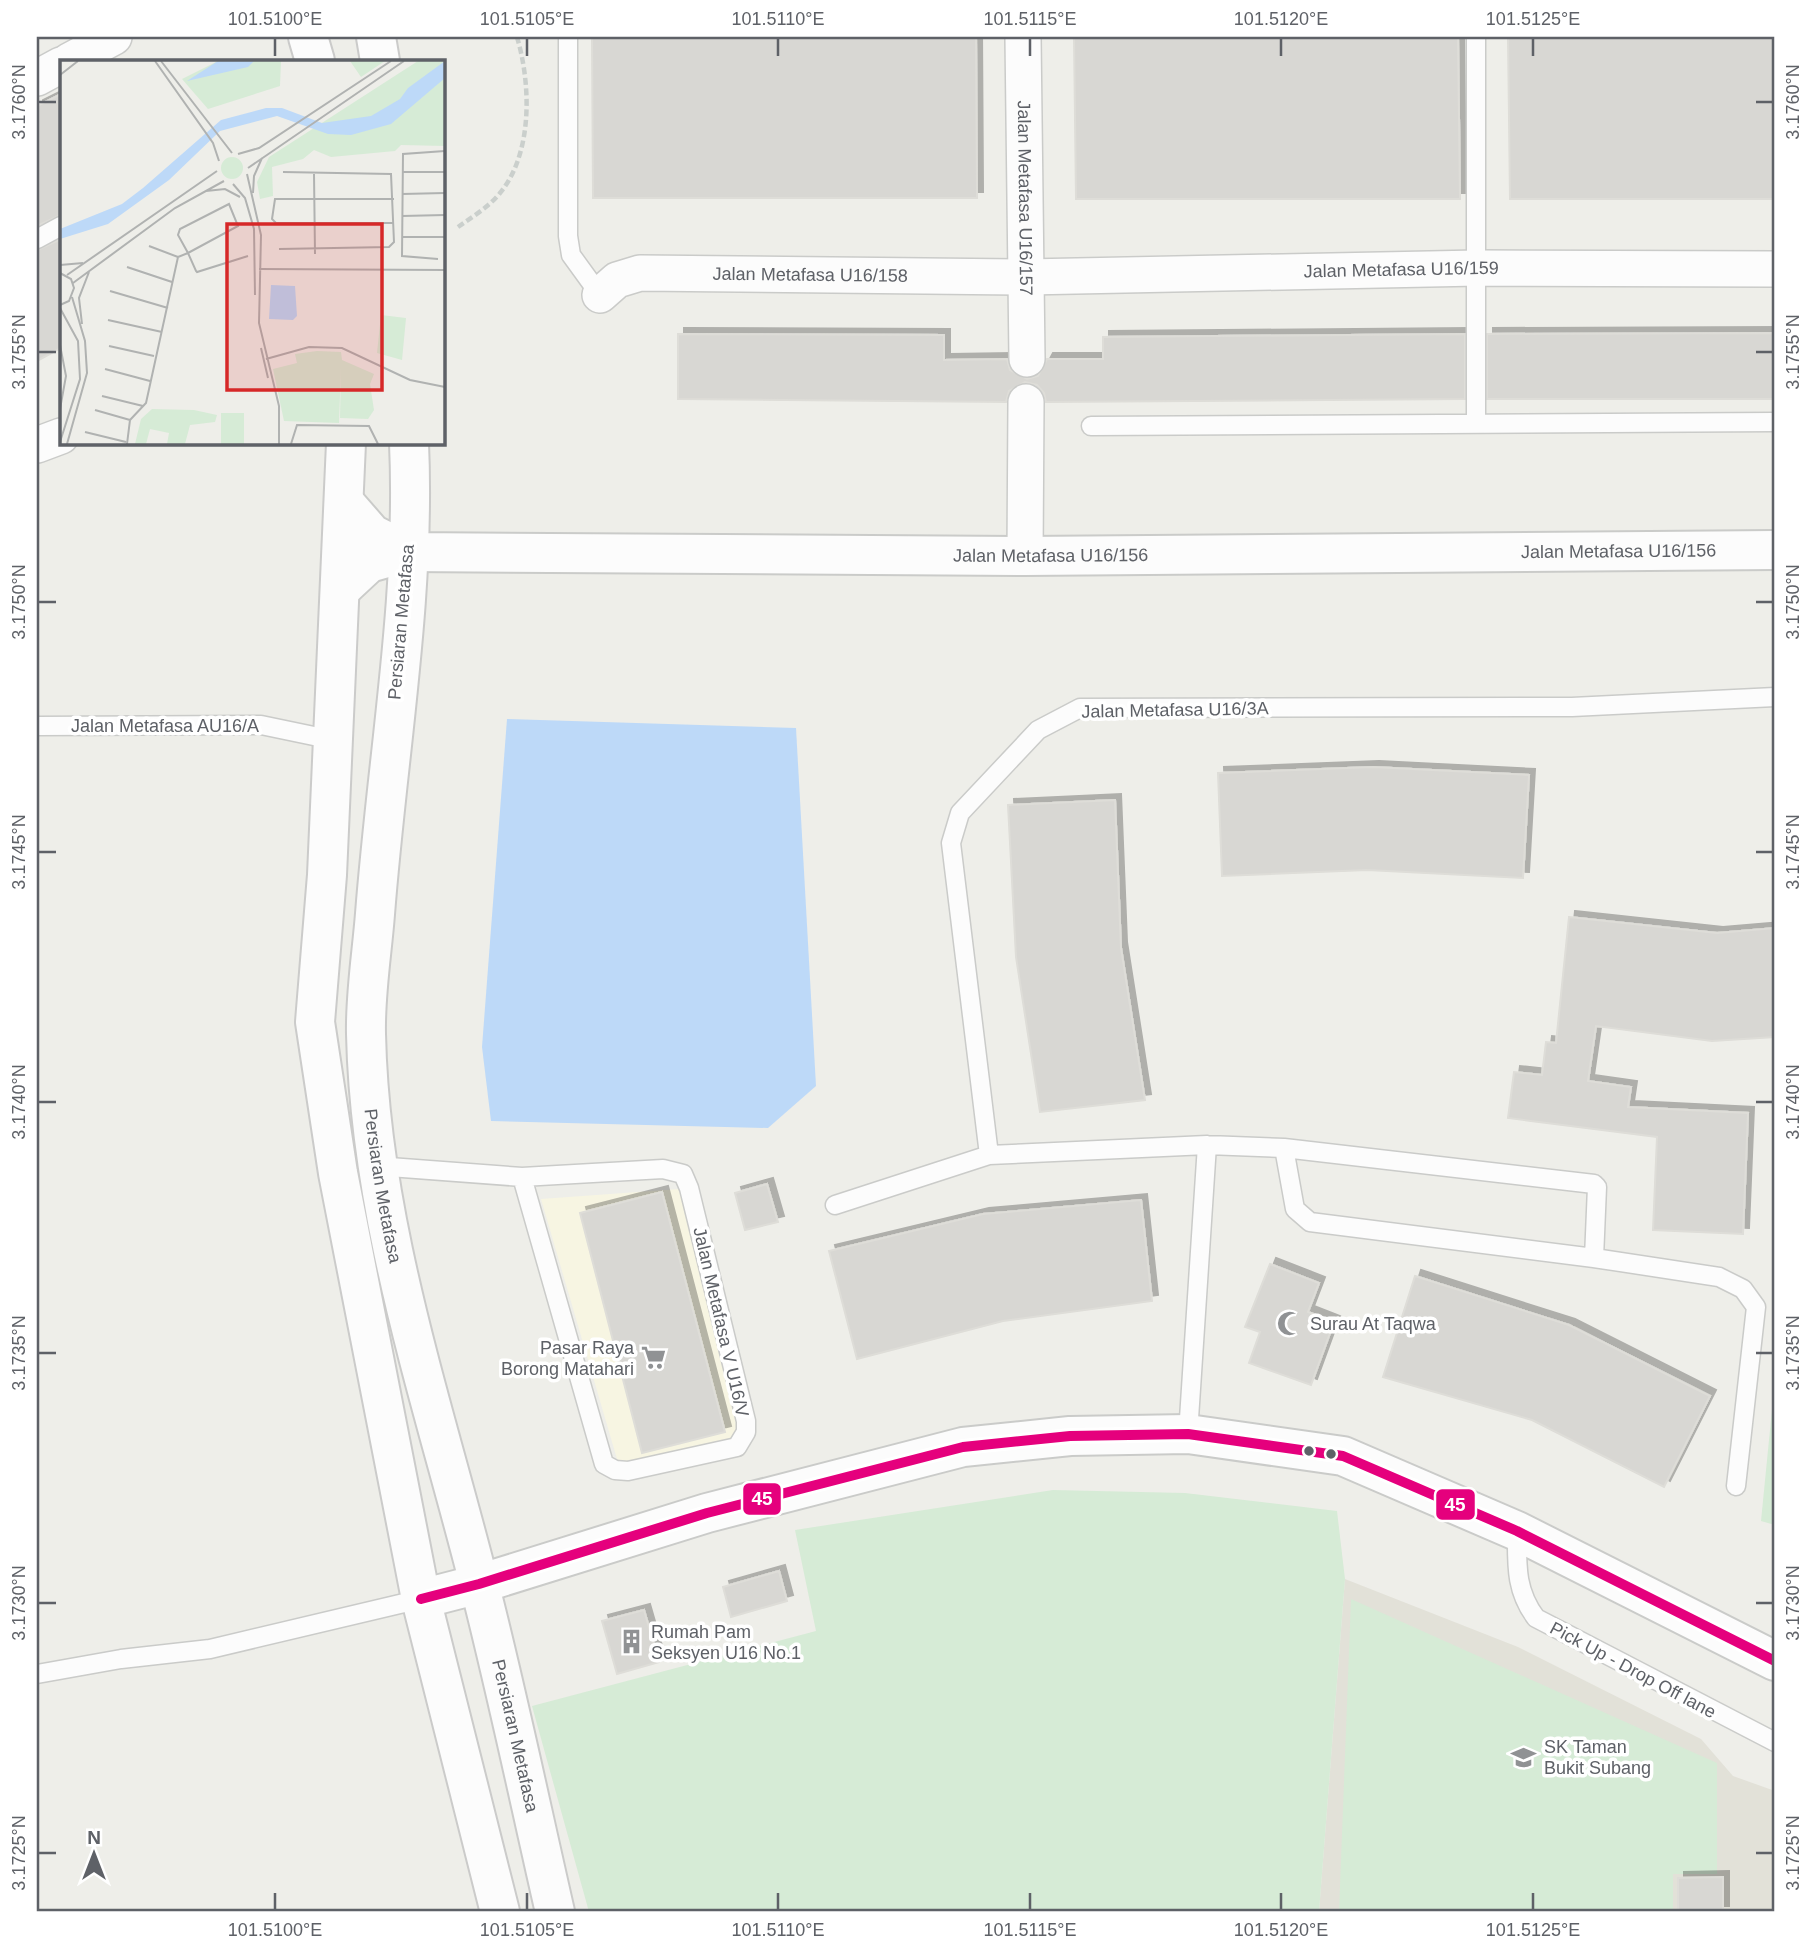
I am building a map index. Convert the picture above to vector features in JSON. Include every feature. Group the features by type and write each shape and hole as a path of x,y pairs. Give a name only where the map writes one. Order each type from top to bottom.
{"main road":[{"path":"308,37 315,60"},
{"path":"376,37 380,60"},
{"path":"346,444 327,875 315,1022 338,1174 421,1599 500,1912"},
{"name":"Persiaran Metafasa","path":"409,444 408,552 366,1031 376,1167 414,1346 479,1584 555,1912"},
{"name":"Jalan Metafasa U16/156","path":"345,503 372,534 408,552 1025,556 1775,551"},
{"path":"340,590 369,564 408,552"},
{"path":"421,1599 479,1584 707,1513 963,1447 1070,1436 1188,1434 1342,1456 1517,1531 1775,1661"}],"street":[{"name":"Jalan Metafasa U16/157","path":"1023,37 1027,359"},
{"path":"71,60 113,38"},
{"path":"37,78 60,66"},
{"name":"Jalan Metafasa U16/159","path":"1027,277 1478,268 1775,269"},
{"name":"Jalan Metafasa U16/158","path":"600,295 617,280 640,273 1027,277"},
{"path":"1025,556 1026,402"},
{"path":"37,445 60,436"}],"lane":[{"path":"568,37 568,236 571,255 600,295"},
{"path":"1476,37 1476,423"},
{"path":"37,239 60,227"},
{"path":"1091,426 1775,422"},
{"name":"Jalan Metafasa U16/3A","path":"989,1156 951,843 960,813 1038,730 1080,708 1572,707 1775,697"},
{"name":"Jalan Metafasa AU16/A","path":"37,726 261,725 333,740"},
{"path":"1188,1434 1207,1145"},
{"path":"835,1205 989,1156 1207,1145 1284,1149 1594,1184 1597,1186 1594,1258"},
{"path":"1284,1149 1295,1209 1310,1222 1594,1258 1719,1277 1743,1289 1756,1307 1736,1486"},
{"name":"Jalan Metafasa V U16/V","path":"376,1167 522,1177 663,1170 682,1174 689,1188 746,1421 746,1432 737,1447 628,1471 615,1470 604,1464 522,1177"},
{"name":"Pick Up - Drop Off lane","path":"1517,1531 1518,1584 1524,1602 1536,1618 1775,1742"},
{"path":"37,1674 121,1659 210,1649 421,1599"}],"path":[{"path":"458,227 500,193 514,169 524,137 526,79 517,37"}],"shaded area":[{"path":"679,1189 738,1427 729,1444 628,1463 617,1459 541,1199"},
{"name":"SK Taman Bukit Subang","path":"1345,1579 1518,1647 1701,1739 1733,1776 1775,1791 1775,1912 1319,1912"}],"green space":[{"path":"1775,1379 1775,1525 1761,1521"},
{"path":"1053,1490 1185,1493 1337,1511 1345,1579 1319,1912 589,1912 532,1706 816,1631 795,1530"},
{"name":"SK Taman Bukit Subang","path":"1351,1599 1717,1763 1717,1874 1673,1874 1673,1912 1339,1912"}],"water":[{"path":"507,719 796,728 816,1086 768,1128 491,1121 482,1047"}],"building":[{"path":"592,37 976,37 977,198 593,198"},
{"path":"1074,37 1458,37 1460,199 1076,199"},
{"path":"1508,37 1775,37 1775,199 1510,199"},
{"path":"60,94 60,215 37,226 37,106"},
{"path":"60,239 60,349 37,361 37,250"},
{"path":"1775,333 1775,399 1487,399 1487,334"},
{"path":"678,334 944,335 944,360 1007,359 1010,370 1027,379 1038,376 1047,359 1103,359 1103,337 1465,334 1465,399 1046,402 1044,393 1037,385 1025,382 1009,391 1006,402 678,399"},
{"path":"1373,767 1529,775 1523,878 1367,870 1222,876 1218,773"},
{"path":"1115,800 1121,948 1145,1100 1040,1112 1016,957 1008,805"},
{"path":"1569,917 1717,933 1775,928 1775,1037 1712,1041 1596,1026 1588,1081 1631,1087 1628,1107 1748,1113 1743,1234 1653,1230 1657,1137 1508,1118 1514,1072 1542,1075 1546,1042 1556,1043"},
{"path":"767,1184 778,1222 745,1230 735,1193"},
{"path":"662,1192 725,1432 642,1453 580,1213"},
{"path":"1141,1200 1152,1301 1003,1321 857,1359 829,1251 983,1214"},
{"name":"Surau At Taqwa","path":"1270,1264 1319,1283 1308,1312 1334,1322 1311,1385 1249,1363 1260,1332 1245,1327"},
{"path":"1415,1276 1569,1325 1710,1396 1664,1487 1532,1420 1383,1377"},
{"path":"779,1571 787,1601 731,1617 723,1587"},
{"name":"Rumah Pam Seksyen U16 No.1","path":"644,1610 659,1662 617,1674 602,1621"},
{"path":"1723,1877 1723,1912 1678,1912 1678,1878"}],"transit line":[{"name":"45","path":"421,1599 479,1584 707,1513 963,1447 1070,1436 1188,1434 1343,1456 1517,1531 1775,1661"}],"place":[{"name":"Surau At Taqwa","path":"1290,1324"},
{"name":"Pasar Raya Borong Matahari","path":"654,1358"},
{"name":"Rumah Pam Seksyen U16 No.1","path":"631,1642"},
{"name":"SK Taman Bukit Subang","path":"1524,1757"}]}
